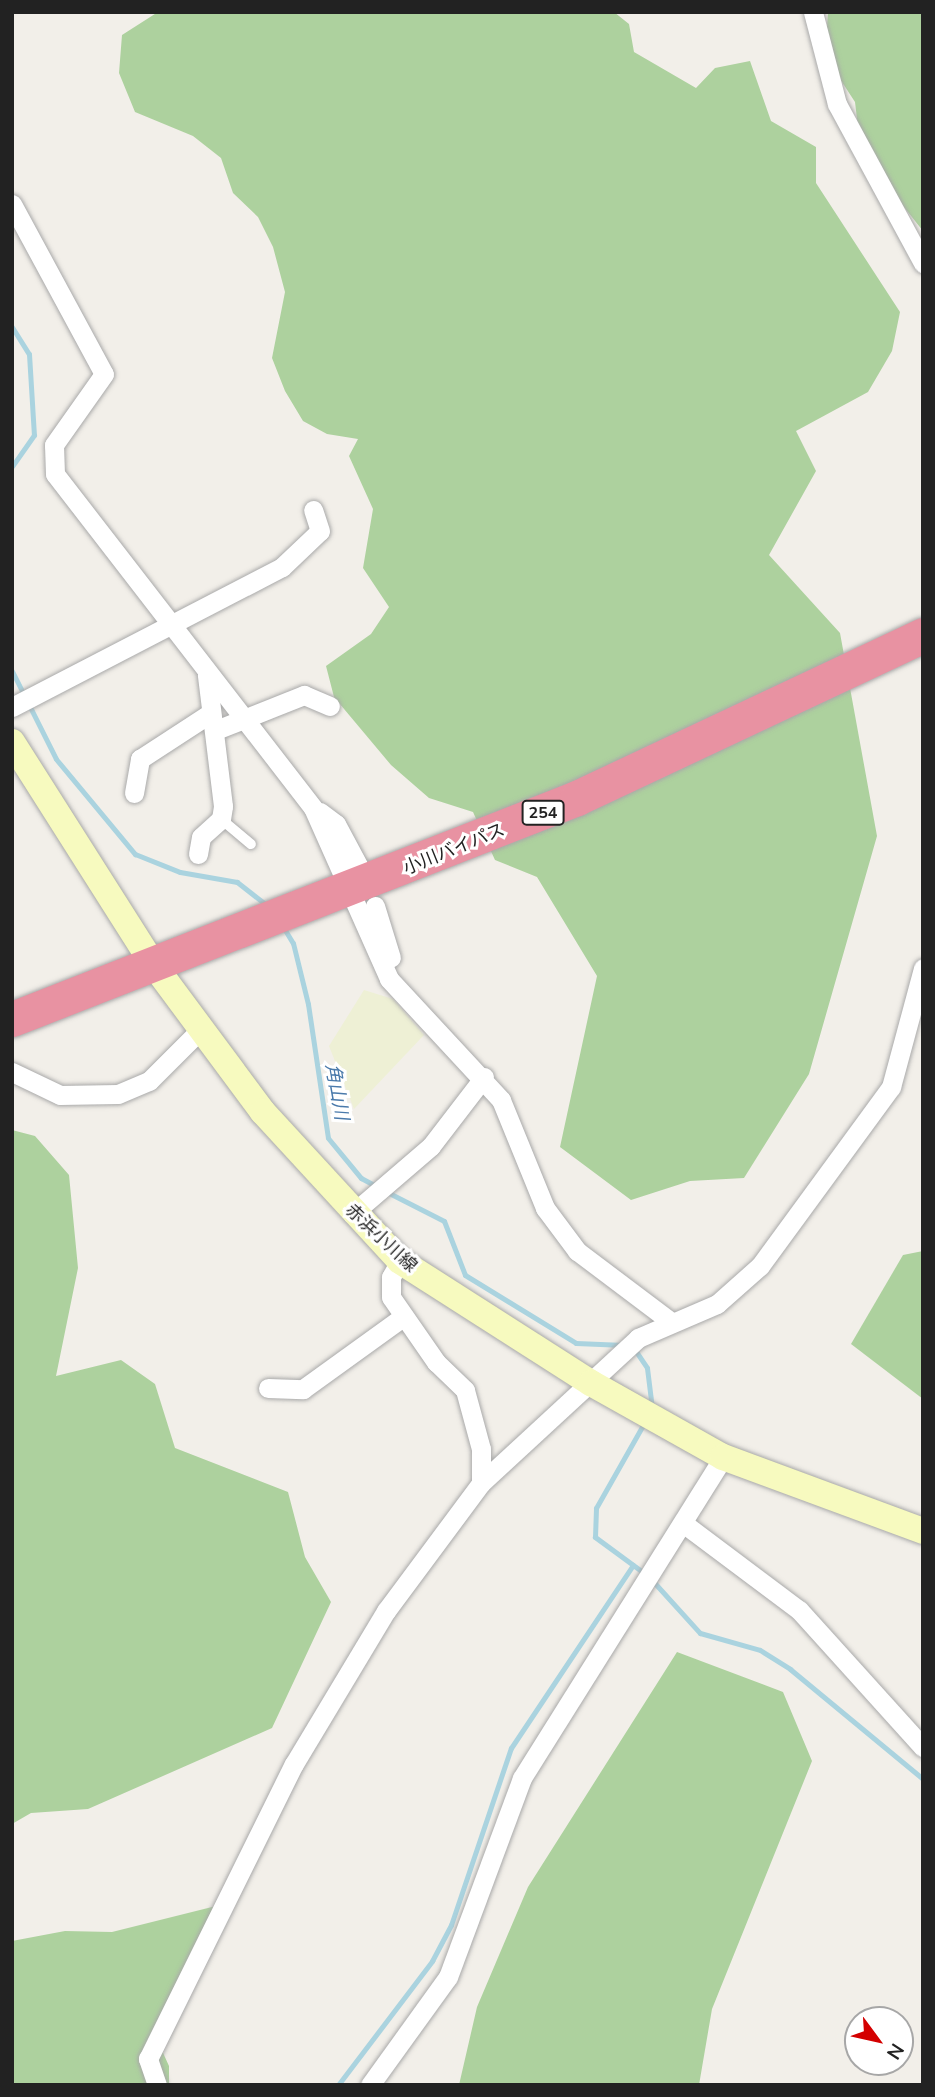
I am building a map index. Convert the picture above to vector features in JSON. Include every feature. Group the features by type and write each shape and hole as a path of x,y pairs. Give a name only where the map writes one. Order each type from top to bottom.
{"highway":[{"name":"小川バイパス","path":"12,1020 153,964 362,887 578,798 923,635"}],"main road":[{"name":"赤浜小川線","path":"12,742 153,964 201,1029 352,1214 400,1261 591,1383 723,1457 923,1531"}],"street":[{"path":"813,12 837,104 923,263"},
{"path":"12,205 104,374 54,445 55,474 169,628 313,808 362,887 394,968 389,979"},
{"path":"13,707 282,568 320,531 313,510"},
{"path":"198,855 201,837 221,819 207,675"},
{"path":"134,793 140,759 213,722 243,719 304,695 330,706"},
{"path":"362,887 389,979 484,1077 515,1123 545,1208 577,1251 670,1321"},
{"path":"156,2085 148,2059 295,1764 386,1611 481,1483 638,1338 734,1292 860,1133 891,1087 923,968"},
{"path":"12,1072 60,1095 118,1094 149,1081 201,1029"},
{"path":"352,1214 456,1119 484,1077"},
{"path":"400,1261 389,1289 403,1317 465,1390 481,1449 481,1483"},
{"path":"268,1388 303,1389 403,1317"},
{"path":"370,2085 449,1977 522,1778 723,1457"},
{"path":"683,1523 799,1610 923,1747"}],"lane":[{"path":"221,819 251,844"}],"green space":[{"path":"158,12 614,12 629,24 634,52 696,88 715,68 750,61 771,121 816,147 816,183 900,312 892,351 868,392 796,431 816,471 769,555 840,633 877,836 809,1074 744,1178 690,1181 631,1200 560,1147 597,976 537,877 495,860 473,812 429,798 391,765 334,697 326,666 371,634 389,607 363,568 373,509 349,456 358,439 327,434 303,421 285,391 272,358 285,292 273,247 258,217 233,193 221,158 193,136 135,112 119,73 122,35"},
{"path":"828,12 923,12 923,231 861,153 855,102 825,56"},
{"path":"364,990 393,999 424,1035 354,1109 329,1046"},
{"path":"12,1130 35,1136 69,1175 78,1268 56,1376 121,1360 155,1384 175,1448 288,1492 305,1557 331,1602 272,1728 88,1809 31,1813 12,1824"},
{"path":"923,1251 923,1399 851,1344 903,1255"},
{"path":"677,1652 783,1692 812,1761 712,2009 699,2085 459,2085 477,2007 528,1887"},
{"path":"216,1906 154,2033 169,2066 169,2085 12,2085 12,1941 65,1931 112,1932"}],"waterway":[{"name":"角山川","path":"12,327 29,354 34,435 12,466"},
{"name":"角山川","path":"12,671 56,759 135,854 180,872 237,882 268,906"},
{"name":"角山川","path":"282,925 293,943 308,1004 328,1138 361,1178 378,1187"},
{"name":"角山川","path":"387,1192 444,1221 465,1275 576,1343 624,1345"},
{"name":"角山川","path":"633,1347 647,1368 652,1408"},
{"name":"角山川","path":"644,1423 596,1508 595,1537 644,1573"},
{"path":"338,2085 432,1961 451,1925 511,1748 633,1565"},
{"path":"651,1579 700,1633 760,1650 790,1669 923,1779"}]}
